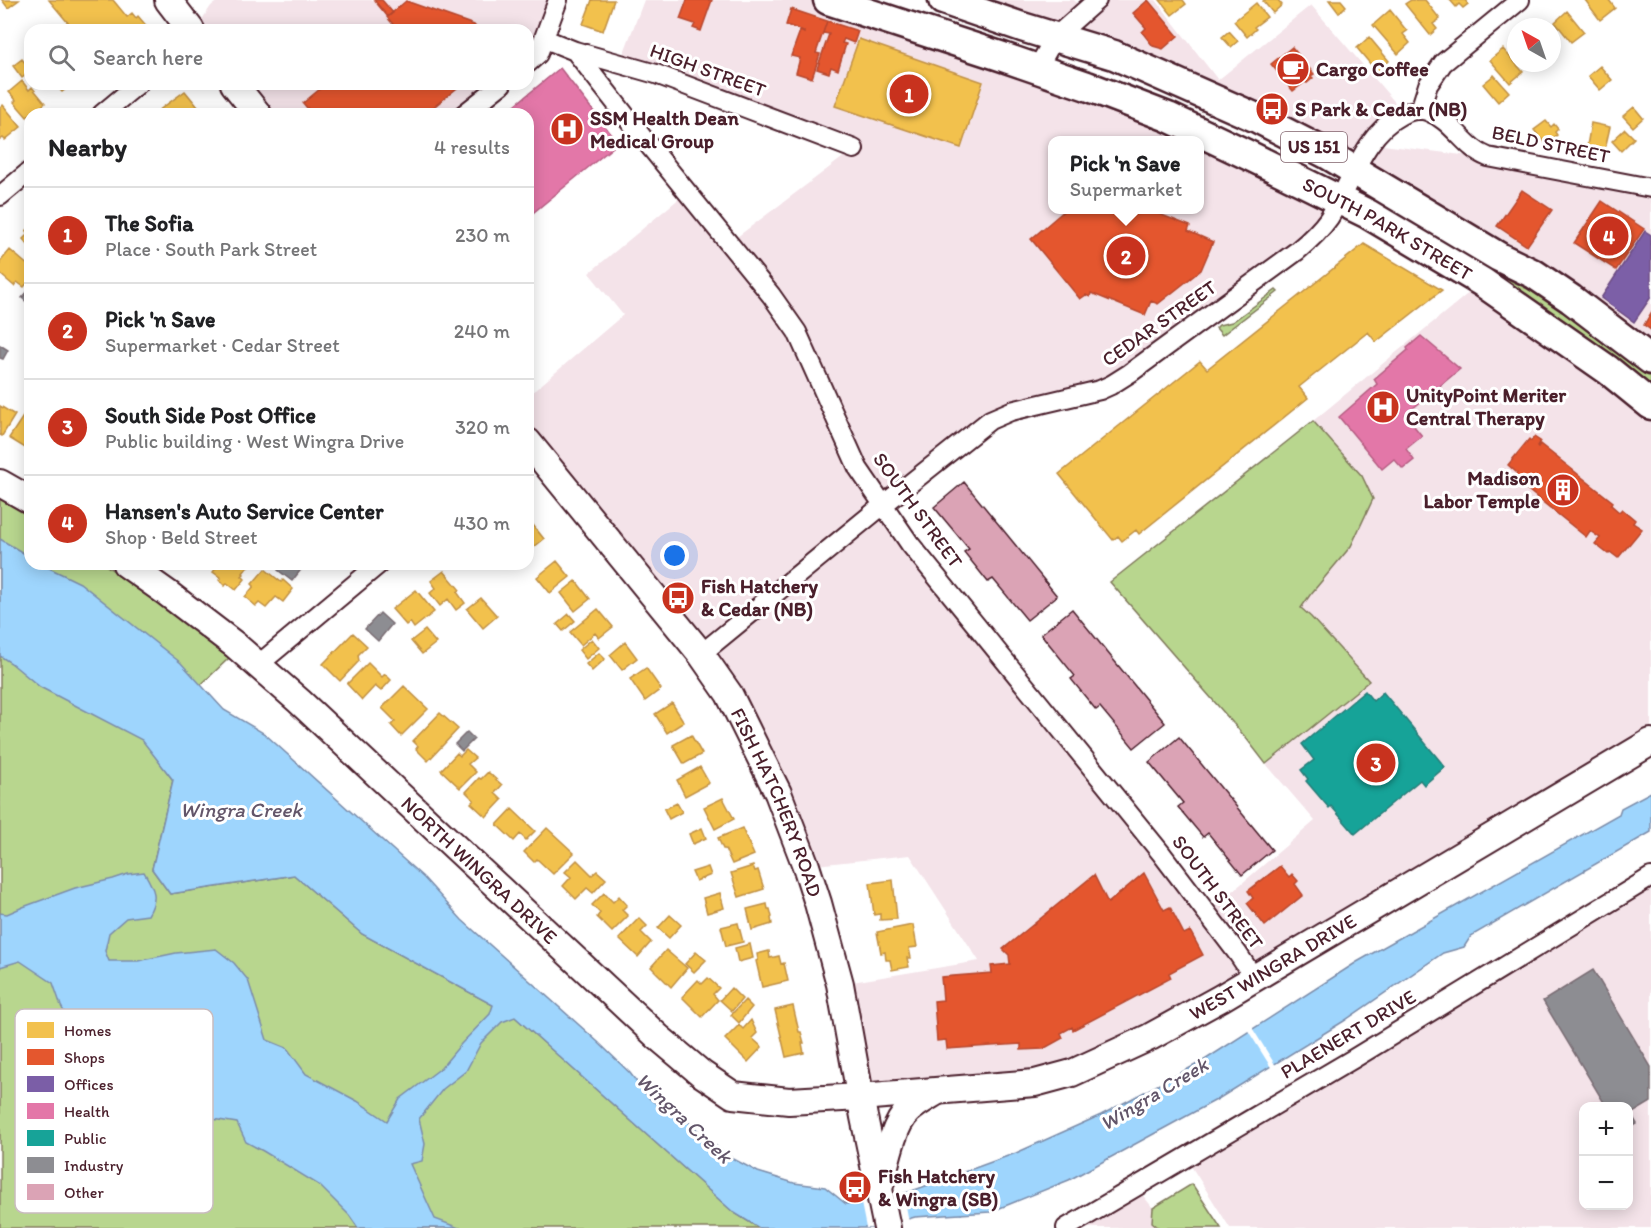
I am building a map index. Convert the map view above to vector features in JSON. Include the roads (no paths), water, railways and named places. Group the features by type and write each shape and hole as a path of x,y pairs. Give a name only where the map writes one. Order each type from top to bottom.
{"main road":[{"name":"SOUTH PARK STREET","path":"828,0 1037,69 1168,117 1241,151 1368,214 1482,282 1608,370 1651,405"},
{"name":"SOUTH PARK STREET","path":"943,0 1114,55 1231,105 1298,138 1499,257 1534,274 1651,360"}],"street":[{"path":"168,0 186,24"},
{"path":"534,58 545,39 558,0"},
{"path":"1037,69 1055,37 1097,0"},
{"path":"1420,110 1428,85 1443,63 1520,0"},
{"name":"HIGH STREET","path":"545,39 575,51 656,74 854,149"},
{"name":"SOUTH STREET","path":"575,51 771,295 797,332 858,468 914,549 1161,853 1254,978"},
{"path":"109,108 131,90"},
{"path":"239,90 253,108"},
{"path":"472,108 494,90"},
{"name":"CEDAR STREET","path":"701,654 883,504 981,427 1011,411 1106,387 1125,376 1309,241 1327,221 1372,139 1385,124 1406,113 1420,110"},
{"name":"BELD STREET","path":"1420,110 1441,118 1474,149 1488,158 1651,188"},
{"path":"0,196 24,176"},
{"name":"FISH HATCHERY ROAD","path":"534,450 701,654 737,708 778,793 806,866 840,984 886,1228"},
{"path":"0,483 24,497"},
{"name":"NORTH WINGRA DRIVE","path":"134,570 235,645 299,701 658,1037 702,1074 733,1095 789,1101 860,1097"},
{"path":"258,665 372,570"},
{"name":"WEST WINGRA DRIVE","path":"860,1097 1035,1083 1072,1073 1150,1037 1254,978 1651,742"},
{"name":"PLAENERT DRIVE","path":"1066,1228 1353,1059 1651,877"},
{"path":"879,1188 902,1118 914,1106 938,1091"}],"water":[{"name":"Wingra Creek","path":"0,539 24,553 24,570 53,570 80,583 181,663 224,710 265,734 424,878 462,920 598,1042 630,1073 649,1098 668,1113 687,1121 726,1155 758,1172 794,1183 825,1187 846,1204 909,1192 1016,1153 1101,1115 1203,1061 1357,962 1619,814 1621,808 1651,792 1651,832 1471,936 1464,947 1443,953 1344,1021 1218,1099 1069,1180 990,1212 915,1217 876,1228 759,1228 733,1212 515,1017 502,1022 481,1043 466,1071 443,1089 419,1119 425,1144 422,1161 410,1164 435,1219 459,1228 358,1228 349,1215 319,1185 246,1142 237,1123 213,1119 213,1009 63,1009 53,983 20,961 0,967 0,913 7,914 75,888 144,872 154,893 151,909 148,915 126,918 109,933 105,951 109,961 138,961 176,953 216,949 234,963 248,980 267,1040 287,1048 306,1074 357,1101 387,1121 400,1099 441,1068 490,1014 493,1005 362,934 294,875 170,894 152,869 173,780 142,740 40,687 0,656"}],"place":[{"name":"Cargo Coffee","path":"1293,69"},
{"name":"The Sofia","path":"909,94"},
{"name":"S Park & Cedar (NB)","path":"1272,109"},
{"name":"SSM Health Dean Medical Group","path":"567,129"},
{"name":"Hansen's Auto Service Center","path":"1609,236"},
{"name":"Pick 'n Save","path":"1126,256"},
{"name":"UnityPoint Meriter Central Therapy","path":"1383,407"},
{"name":"Madison Labor Temple","path":"1563,490"},
{"name":"Fish Hatchery & Cedar (NB)","path":"678,598"},
{"name":"South Side Post Office","path":"1376,763"},
{"name":"Fish Hatchery & Wingra (SB)","path":"855,1187"}]}
